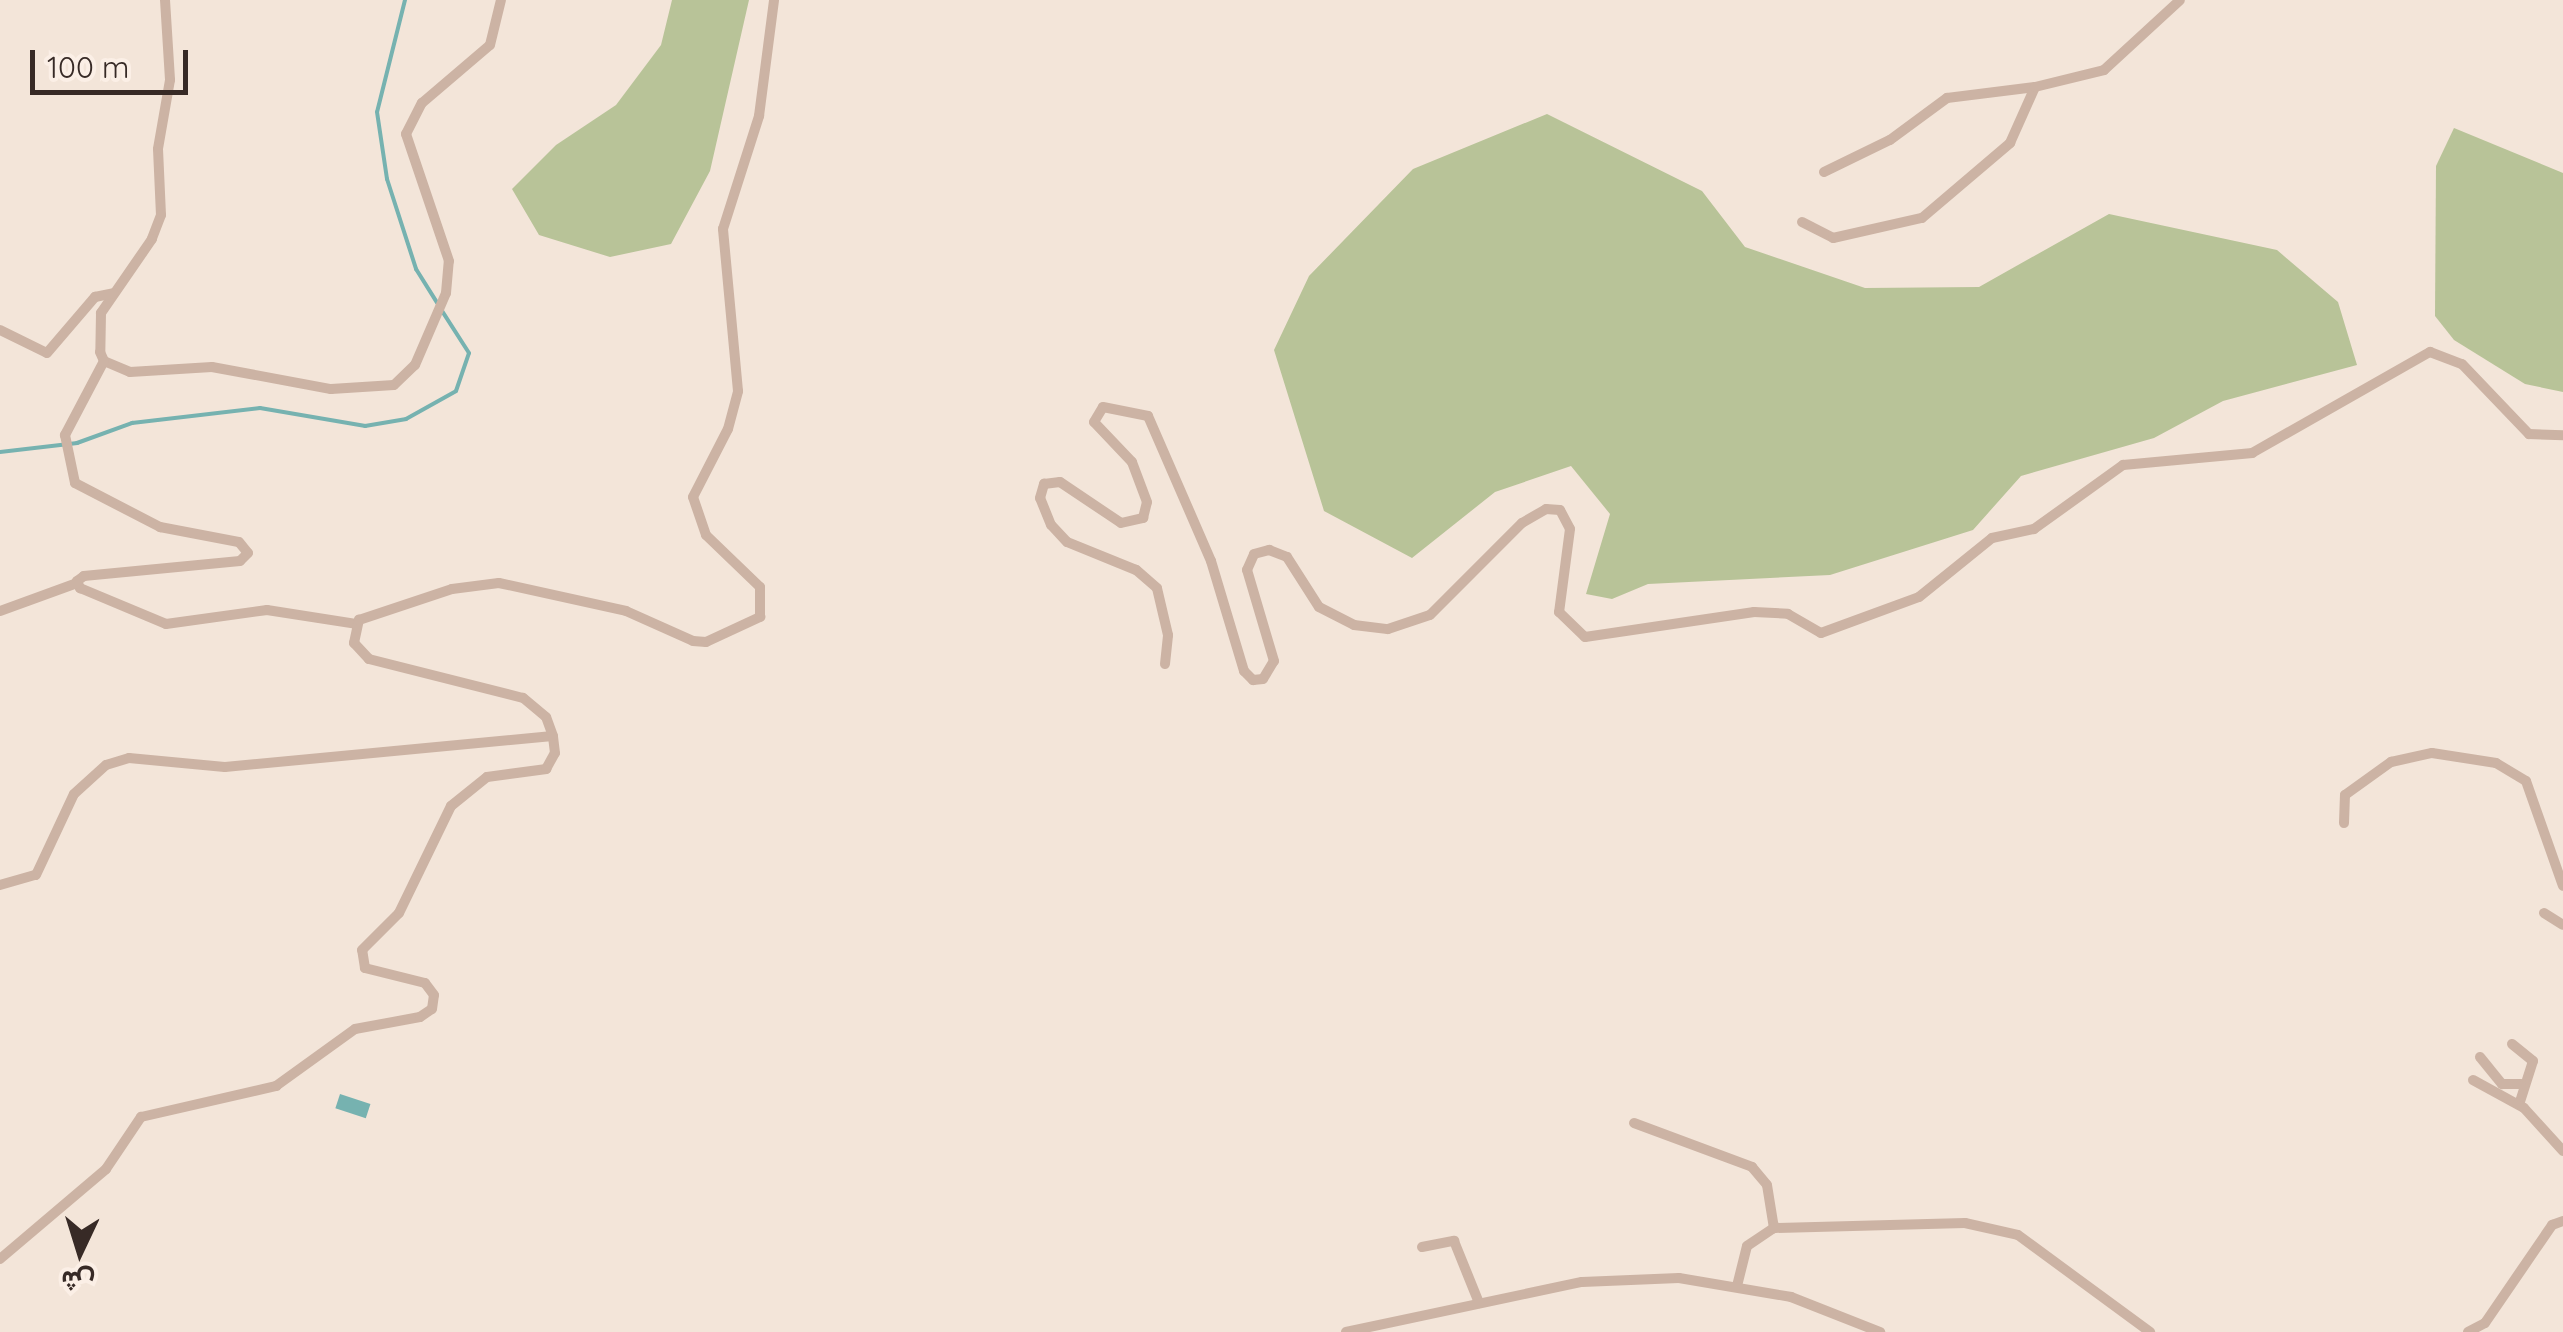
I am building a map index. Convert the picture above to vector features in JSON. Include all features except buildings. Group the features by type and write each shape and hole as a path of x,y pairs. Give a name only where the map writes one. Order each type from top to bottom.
{"street":[{"path":"0,611 77,583 84,576 244,560 248,553 240,542 160,527 80,486 71,473 65,435 104,362 97,327 114,293 152,239 160,215 158,150 170,80 165,0"},
{"path":"104,362 130,372 212,367 309,387 382,388 415,365 437,307 448,261 406,134 422,103 490,45 502,0"},
{"path":"77,583 158,622 213,621 267,610 356,624 452,589 498,583 626,612 693,641 706,642 760,616 760,587 706,536 693,497 728,428 738,391 723,229 759,116 774,0"},
{"path":"1824,172 1890,140 1947,98 2035,87 2104,70 2180,0"},
{"path":"1802,222 1833,238 1922,218 2010,144 2035,87"},
{"path":"0,330 47,353 95,297 114,293"},
{"path":"1165,664 1167,620 1157,588 1136,570 1068,542 1051,525 1040,498 1044,484 1060,482 1122,523 1142,518 1147,502 1132,462 1094,422 1104,407 1148,416 1212,561 1244,672 1252,680 1263,680 1274,662 1247,570 1254,554 1269,550 1287,558 1319,607 1354,624 1388,630 1430,615 1522,523 1546,509 1560,510 1570,529 1559,612 1585,638 1754,612 1788,614 1821,633 1919,596 1992,538 2034,529 2123,465 2252,452 2430,352 2462,364 2529,434 2563,435"},
{"path":"0,1259 106,1169 141,1117 276,1086 355,1029 420,1017 432,1009 434,995 424,983 365,968 362,950 399,914 451,806 487,777 546,769 555,753 553,736 546,716 524,698 369,660 354,643 356,624"},
{"path":"0,885 36,875 74,794 106,765 128,758 226,767 553,736"},
{"path":"2344,823 2345,794 2391,762 2432,753 2496,764 2526,780 2563,886"},
{"path":"2544,913 2563,925"},
{"path":"2512,1044 2533,1060 2521,1084 2519,1105"},
{"path":"2480,1057 2502,1084 2521,1084"},
{"path":"2473,1080 2519,1105 2563,1151"},
{"path":"1634,1123 1752,1167 1767,1185 1774,1228"},
{"path":"2468,1332 2485,1324 2552,1224 2563,1221"},
{"path":"1737,1286 1748,1246 1774,1228 1986,1225 2038,1248 2150,1332"},
{"path":"1422,1247 1454,1241 1478,1303"},
{"path":"1346,1332 1606,1279 1737,1286 1802,1301 1880,1332"}],"green space":[{"path":"672,0 749,0 710,171 671,244 610,257 539,235 512,189 556,145 616,105 661,45"},
{"path":"1547,114 1702,191 1745,247 1865,288 1979,287 2109,214 2277,250 2338,302 2357,365 2223,401 2154,438 2021,476 1973,530 1830,575 1648,584 1612,599 1586,594 1610,514 1571,466 1495,492 1412,558 1324,511 1274,350 1309,276 1413,169"},
{"path":"2454,128 2563,173 2563,392 2525,384 2454,340 2435,316 2436,166"}],"water":[{"path":"340,1094 370,1104 366,1118 335,1108"}],"waterway":[{"path":"405,0 377,112 387,179 416,269 437,303"},
{"path":"0,452 77,443 132,423 260,408 365,426 406,419 456,391 469,353 442,311"}]}
